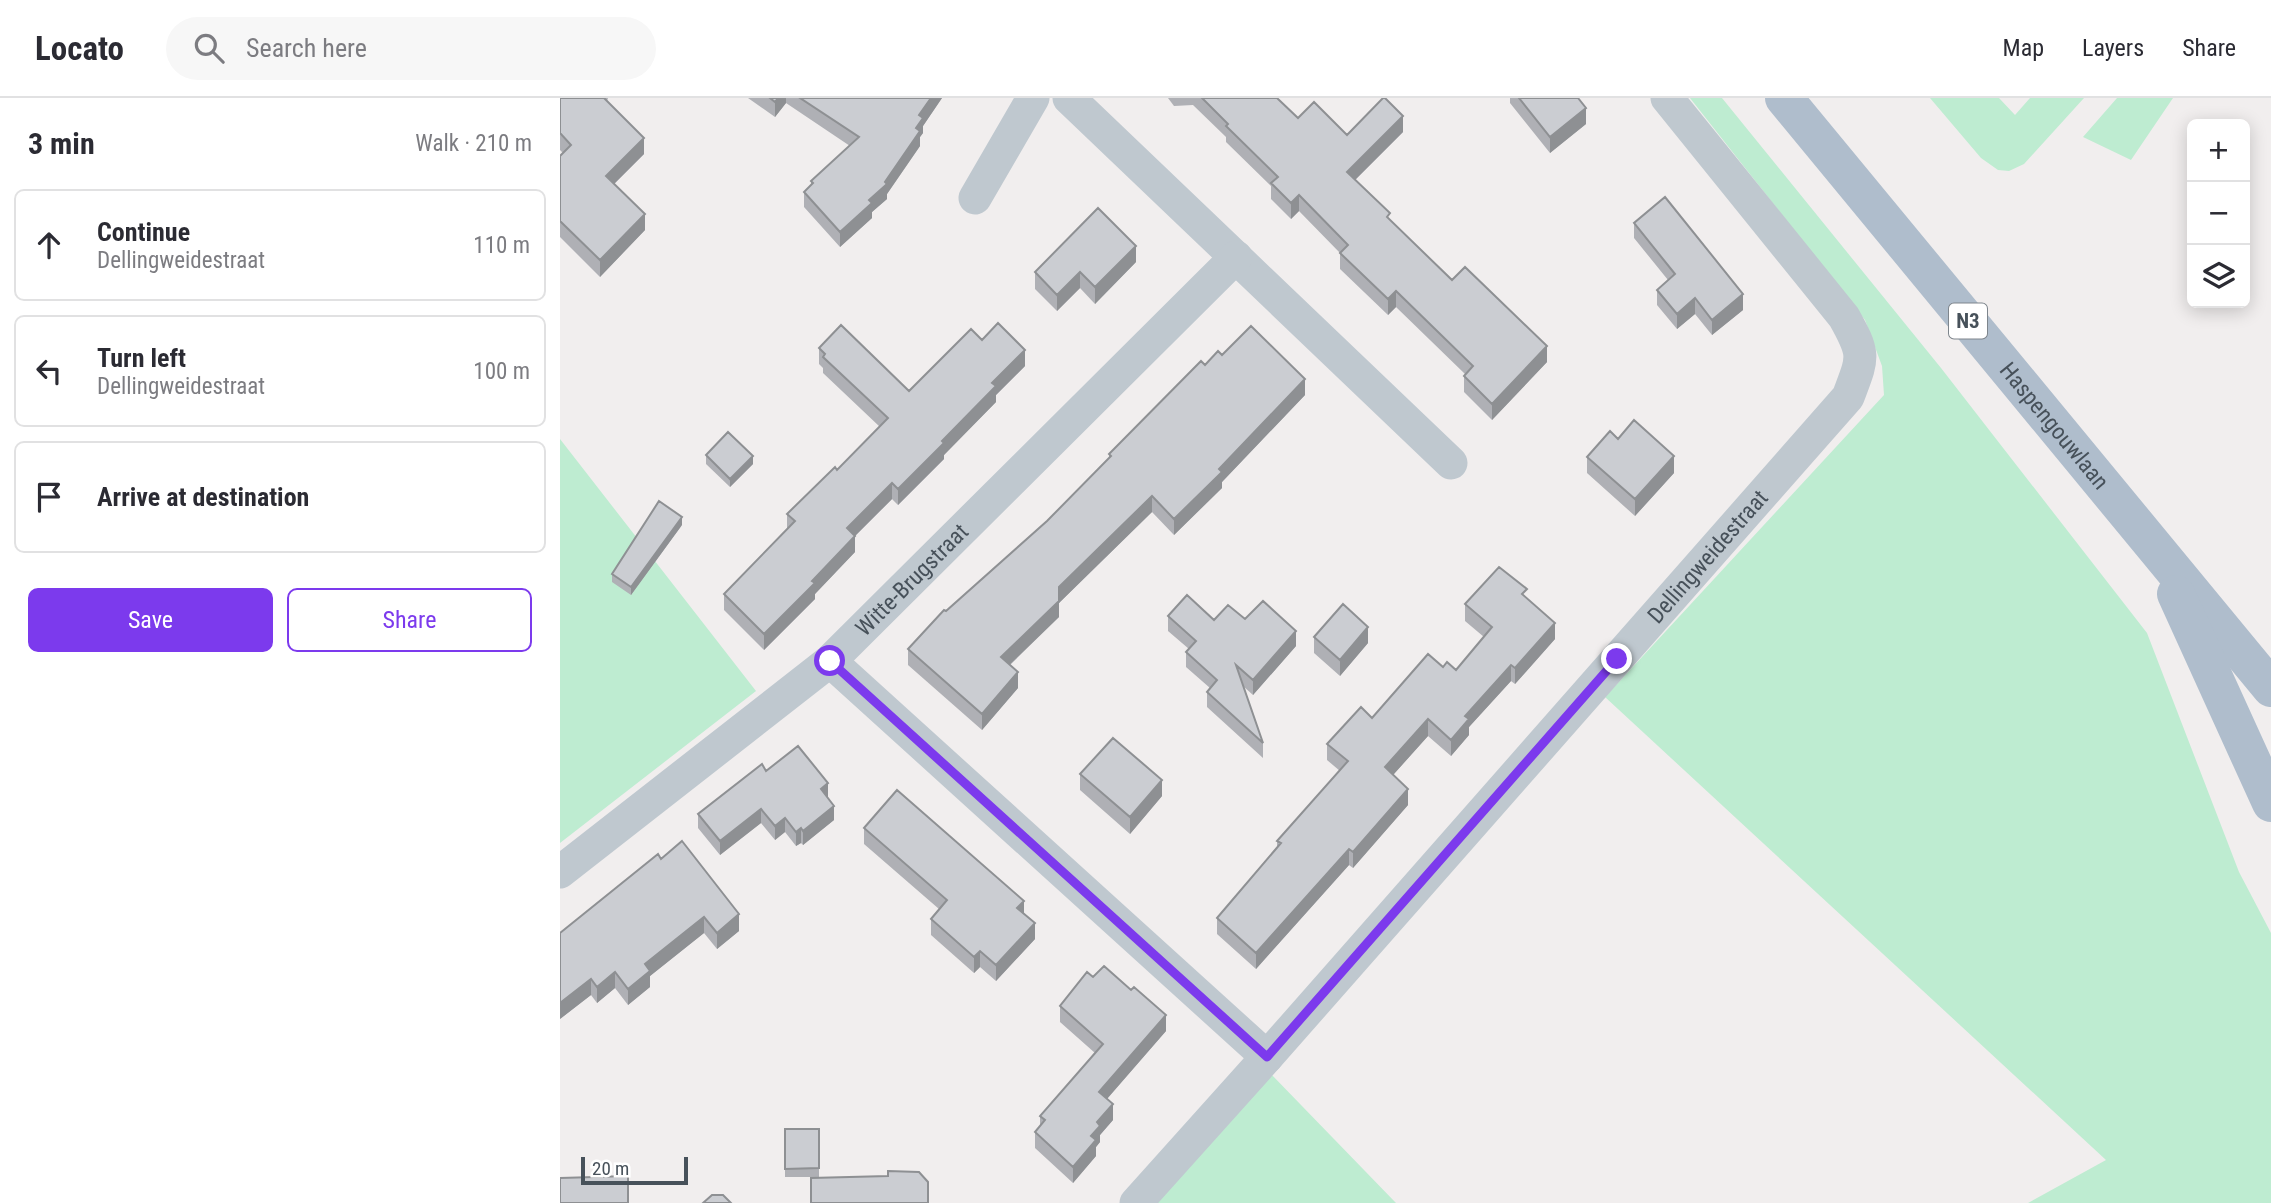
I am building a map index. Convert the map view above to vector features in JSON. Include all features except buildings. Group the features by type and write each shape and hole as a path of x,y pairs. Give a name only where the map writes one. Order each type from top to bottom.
{"main road":[{"name":"Haspengouwlaan","path":"1784,98 2271,688"},
{"path":"2153,544 2271,803"}],"street":[{"path":"975,198 1033,98"},
{"path":"1069,98 1451,463"},
{"name":"Dellingweidestraat","path":"1136,1203 1848,397 1862,361 1860,345 1844,317 1667,98"},
{"name":"Witte-Brugstraat","path":"560,872 830,661 1236,257"},
{"path":"830,661 1267,1057"}],"green space":[{"path":"1690,98 1722,98 1941,368 2147,633 2239,872 2271,933 2271,1203 2028,1203 2106,1160 1605,697 1884,395 1882,366 1865,320"},
{"path":"1930,98 1999,98 2015,115 2030,98 2084,98 2024,164 2009,171 1998,170 1981,158"},
{"path":"2117,98 2173,98 2131,160 2083,137"},
{"path":"560,439 756,691 560,843"},
{"path":"1270,1073 1396,1203 1155,1203"}],"route":[{"path":"830,661 1267,1057 1617,659"}]}
